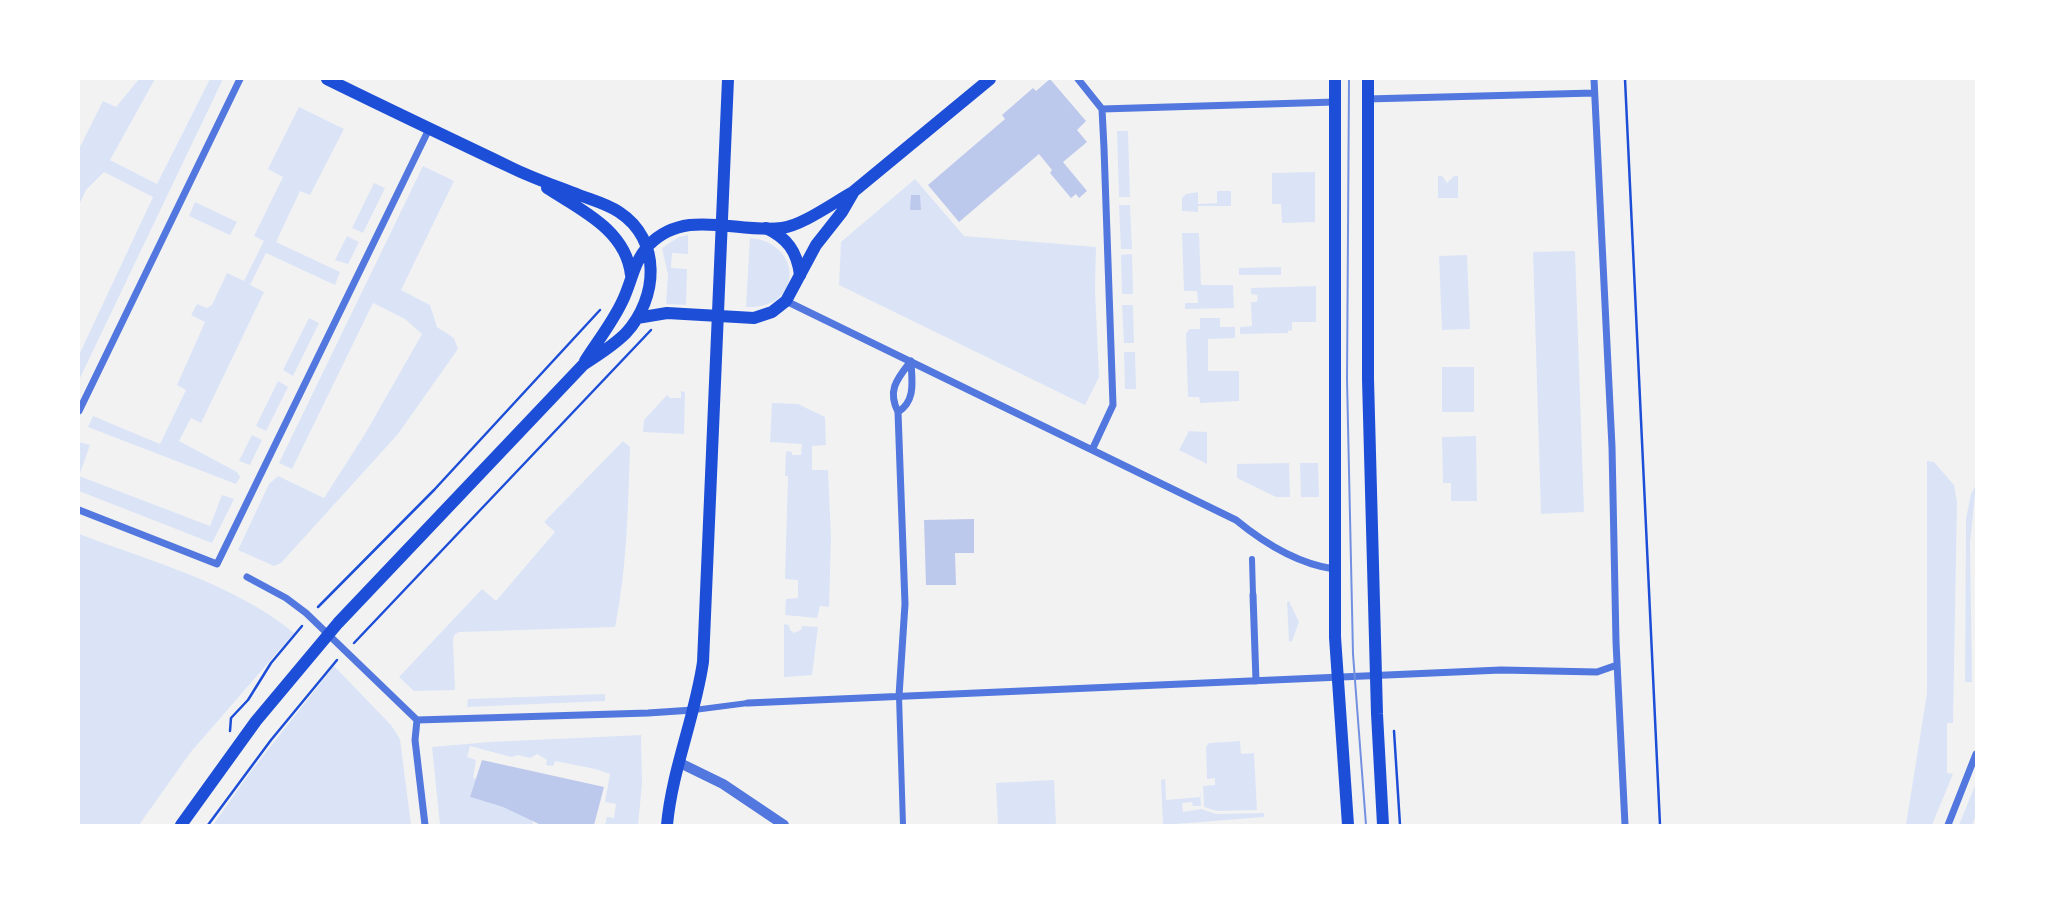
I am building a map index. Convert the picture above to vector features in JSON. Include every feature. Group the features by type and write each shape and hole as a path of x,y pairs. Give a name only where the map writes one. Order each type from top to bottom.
{"main road":[{"path":"327,79 529,176 613,208 631,222 648,247 651,281 637,318 614,344 583,365"},
{"path":"667,825 703,662 728,79"},
{"path":"181,825 256,721 329,634 583,365 621,305 631,275 648,247 658,237 679,226 697,223 766,228 795,225 853,192 990,79"},
{"path":"1335,79 1334,569 1337,679 1348,825"},
{"path":"1368,79 1368,379 1383,825"},
{"path":"529,176 613,234 628,258 631,275"},
{"path":"637,318 667,313 754,318 772,312 786,300 816,245 842,212 853,192"},
{"path":"766,228 783,237 793,249 800,275"}],"street":[{"path":"79,411 240,79"},
{"path":"1078,79 1102,109 1113,405 1092,450"},
{"path":"1594,79 1612,447 1617,665 1625,825"},
{"path":"1367,99 1594,93"},
{"path":"1102,109 1335,102"},
{"path":"79,510 217,565 429,129"},
{"path":"786,300 1236,520 1255,536 1314,566 1334,569"},
{"path":"903,825 899,696 905,604 898,412 892,401 895,382 911,362"},
{"path":"898,412 906,407 912,391 911,362"},
{"path":"1252,559 1256,681"},
{"path":"247,577 286,598 329,634 417,720 648,713 748,703 1501,670 1597,673 1617,665"},
{"path":"417,720 415,740 425,825"},
{"path":"1948,825 1976,754"},
{"path":"680,762 723,784 784,825"}],"path":[{"path":"1625,79 1660,825"},
{"path":"319,606 434,490 601,308"},
{"path":"356,641 655,326"},
{"path":"231,718 248,700 271,663 299,629"},
{"path":"208,825 333,663"}],"shaded area":[{"path":"139,79 155,79 110,160 157,184 210,79 223,79 79,380 79,355 153,197 104,172 86,190 79,205 79,149 103,101 116,107"},
{"path":"299,107 344,129 310,195 300,191 276,242 340,272 335,285 266,253 250,285 264,292 201,423 191,418 179,441 237,472 240,477 236,484 88,427 93,416 160,444 186,390 177,385 205,322 191,315 197,304 207,308 212,305 227,273 244,281 264,241 254,236 283,177 268,169"},
{"path":"1117,131 1128,131 1130,197 1119,197"},
{"path":"423,166 454,181 401,290 430,305 437,327 454,338 458,349 398,434 281,563 274,566 238,550 269,484 278,476 324,498 365,434 422,334 405,319 373,303 292,469 279,463"},
{"path":"1315,172 1315,222 1282,223 1281,204 1272,204 1272,173"},
{"path":"1438,176 1442,176 1447,183 1454,176 1458,176 1458,198 1438,198"},
{"path":"915,179 964,236 1096,247 1099,377 1085,405 839,285 841,242"},
{"path":"374,183 385,188 363,233 352,228"},
{"path":"1217,191 1231,191 1231,206 1198,206 1198,212 1182,211 1182,198 1186,194 1198,192 1198,204 1217,203"},
{"path":"195,202 237,222 230,235 189,216"},
{"path":"1119,205 1130,205 1132,249 1121,249"},
{"path":"1182,233 1199,233 1201,285 1233,285 1234,308 1185,309 1185,303 1198,303 1197,291 1184,291"},
{"path":"688,235 688,254 672,253 671,268 687,269 686,305 666,304 668,275 662,248 679,237"},
{"path":"347,236 359,242 348,264 335,260"},
{"path":"750,238 768,243 780,251 790,276 787,288 778,298 765,305 746,307"},
{"path":"1575,251 1584,512 1541,514 1533,252"},
{"path":"1132,254 1133,294 1122,294 1121,255"},
{"path":"1467,255 1470,329 1442,330 1439,256"},
{"path":"1281,267 1281,275 1239,275 1239,268"},
{"path":"1316,286 1316,322 1292,322 1292,330 1288,333 1240,334 1240,327 1252,326 1251,302 1257,302 1258,295 1251,294 1251,288"},
{"path":"1122,305 1133,305 1134,343 1124,343"},
{"path":"309,318 319,323 293,376 283,370"},
{"path":"1200,318 1220,318 1220,327 1235,327 1235,338 1208,339 1208,371 1239,371 1239,401 1200,403 1199,397 1188,397 1186,333 1190,329 1200,329"},
{"path":"1124,352 1135,352 1136,389 1125,389"},
{"path":"1442,367 1474,367 1474,412 1442,412"},
{"path":"278,381 288,387 266,431 256,426"},
{"path":"681,391 685,392 684,434 643,432 644,420 667,395 670,398 681,398"},
{"path":"772,403 798,404 825,417 826,445 812,446 812,470 828,470 831,538 829,607 820,606 817,618 785,615 786,599 798,598 798,580 785,579 788,476 785,476 786,451 792,452 792,455 801,455 802,444 770,442"},
{"path":"1189,431 1207,432 1207,464 1179,450"},
{"path":"252,435 262,440 250,465 239,461"},
{"path":"1476,436 1477,501 1451,501 1451,483 1443,483 1442,437"},
{"path":"623,441 630,447 628,515 615,627 459,632 454,635 453,640 455,690 414,691 399,677 482,589 496,601 555,532 544,522"},
{"path":"79,442 90,445 79,476"},
{"path":"1927,461 1934,462 1954,485 1957,502 1953,723 1947,723 1947,773 1953,774 1932,825 1906,825 1927,693"},
{"path":"1289,463 1290,497 1276,497 1237,478 1237,464"},
{"path":"1300,463 1318,463 1319,497 1301,497"},
{"path":"79,476 210,526 222,495 234,499 212,543 79,491"},
{"path":"1976,485 1970,543 1972,682 1965,682 1966,519 1971,494"},
{"path":"79,534 219,587 271,616 294,633 190,753 139,825 79,825"},
{"path":"1289,601 1299,622 1292,641 1289,642 1287,602"},
{"path":"784,624 789,625 794,633 801,630 802,626 818,627 812,675 784,677"},
{"path":"334,666 391,725 400,739 411,825 213,825 248,775"},
{"path":"605,694 605,701 467,707 468,699"},
{"path":"641,735 642,784 638,825 605,825 607,817 614,818 616,804 605,802 610,774 555,761 553,766 546,765 547,760 537,754 530,758 518,755 511,757 470,746 467,757 476,760 473,778 477,779 470,797 503,807 532,820 533,825 440,825 432,747"},
{"path":"1240,741 1241,754 1254,753 1257,810 1217,811 1204,807 1203,786 1215,785 1215,778 1207,779 1206,747 1209,743"},
{"path":"1165,779 1166,800 1200,797 1200,787 1201,806 1193,806 1192,802 1182,803 1183,812 1201,809 1216,814 1264,813 1264,817 1163,825 1161,780"},
{"path":"1054,780 1056,825 998,825 996,783"},
{"path":"1976,783 1976,815 1972,825 1959,825"}],"building":[{"path":"1050,79 1086,121 1077,130 1087,142 1063,162 1087,191 1079,198 1076,194 1071,198 1050,173 1052,170 1039,154 959,222 928,185 1005,119 1002,115 1033,88 1036,91"},
{"path":"911,195 920,195 921,210 910,210"},
{"path":"974,519 974,553 955,553 956,585 926,585 924,520"},
{"path":"482,760 604,787 594,825 541,825 503,807 470,797"}],"tram line":[{"path":"1349,79 1347,379 1353,654 1366,825"}]}
